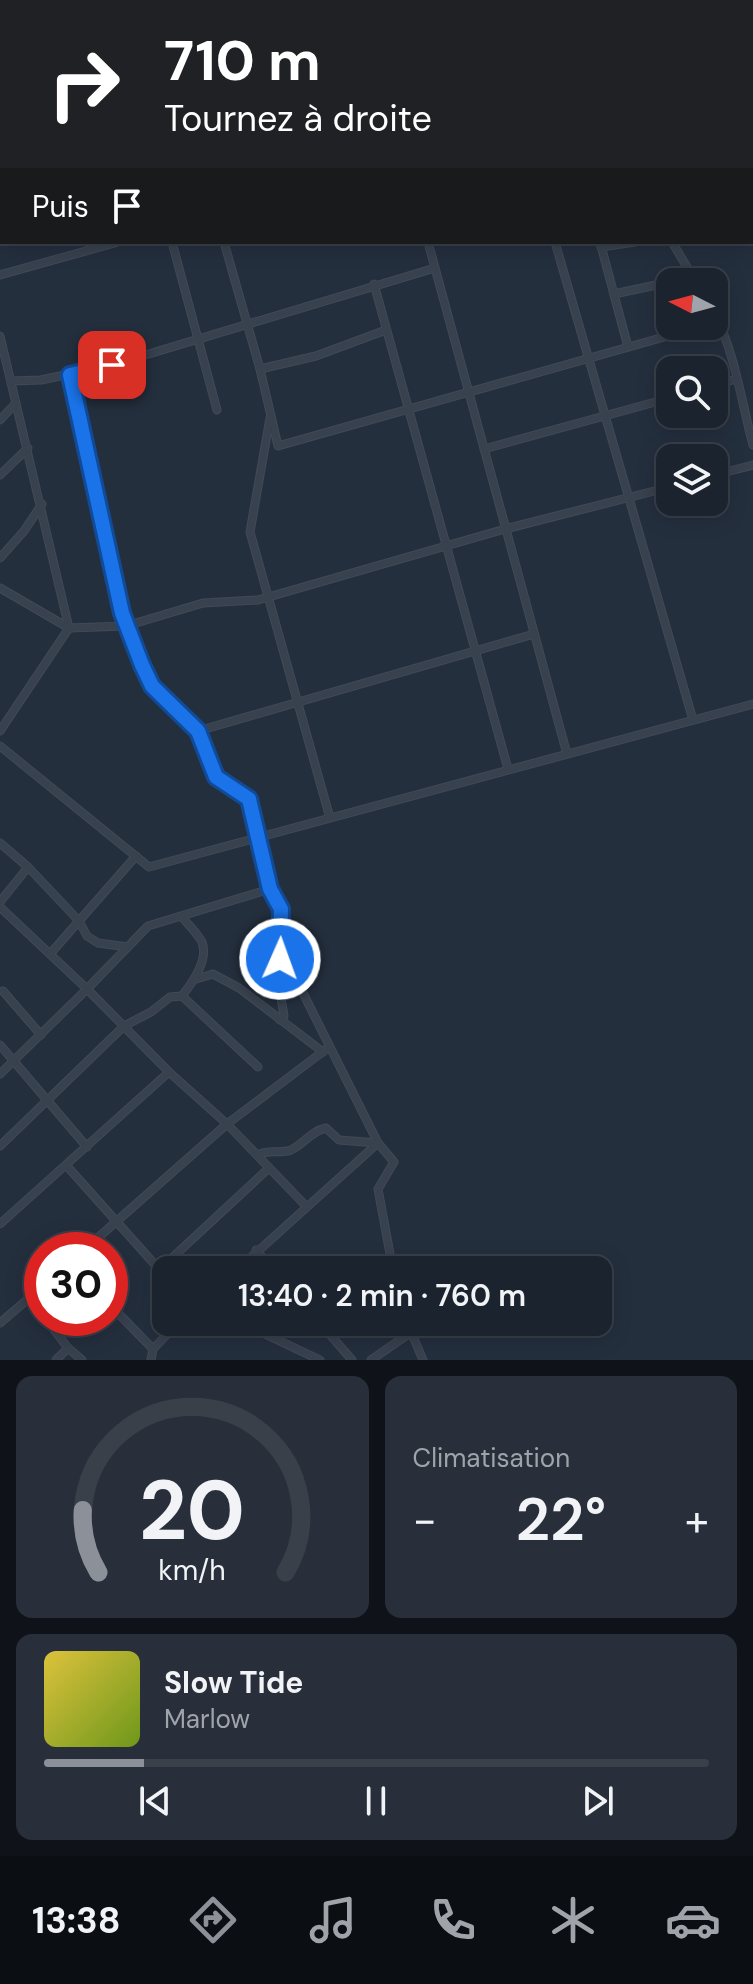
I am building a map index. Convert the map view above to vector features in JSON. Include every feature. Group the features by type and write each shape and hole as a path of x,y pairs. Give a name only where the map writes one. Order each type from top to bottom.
{"street":[{"path":"0,275 111,244"},
{"path":"173,244 217,410"},
{"path":"225,244 278,446 656,339"},
{"path":"429,244 567,754"},
{"path":"556,244 693,720"},
{"path":"600,244 628,347"},
{"path":"673,244 688,268"},
{"path":"11,381 41,380 112,365 435,268"},
{"path":"374,284 508,769"},
{"path":"614,294 656,285"},
{"path":"260,369 316,356 386,330"},
{"path":"0,336 69,628 0,731"},
{"path":"724,340 735,364 753,445"},
{"path":"70,375 126,626 152,686 198,731 216,777 249,799 270,889 281,909 279,938 284,1016 280,1020"},
{"path":"728,382 736,379"},
{"path":"484,449 656,402"},
{"path":"0,420 16,403"},
{"path":"270,416 250,532 330,818"},
{"path":"0,475 28,448"},
{"path":"728,471 753,465"},
{"path":"0,588 69,628 126,626 203,603 268,597 505,529 656,490"},
{"path":"0,558 42,504"},
{"path":"198,731 534,634"},
{"path":"0,746 149,867 753,704"},
{"path":"0,843 28,867 79,921 87,936 98,943 128,947"},
{"path":"50,954 136,856"},
{"path":"28,867 0,904 169,1072 227,1124 306,1206"},
{"path":"0,1074 148,926 270,889"},
{"path":"0,1146 124,1026 151,1012 170,997 182,996 196,979 203,952 202,943 182,917"},
{"path":"196,979 213,974 239,988 326,1050"},
{"path":"281,979 303,993 326,1050 362,1108 378,1143 394,1162 378,1189 390,1256"},
{"path":"3,991 41,1035"},
{"path":"182,996 258,1067"},
{"path":"0,1045 87,1147"},
{"path":"103,1232 227,1124 326,1050"},
{"path":"0,1224 169,1072"},
{"path":"257,1155 290,1151 319,1129 326,1128 339,1140 378,1143"},
{"path":"250,1256 378,1143"},
{"path":"66,1165 152,1262"},
{"path":"174,1256 269,1168"},
{"path":"256,1250 261,1256"},
{"path":"0,1323 24,1302"},
{"path":"128,1323 153,1349"},
{"path":"59,1336 82,1360"},
{"path":"151,1360 153,1349 166,1336"},
{"path":"269,1336 320,1360"},
{"path":"331,1336 352,1360"},
{"path":"371,1360 406,1336"},
{"path":"411,1336 423,1360"},
{"path":"56,1360 68,1348"}],"route":[{"path":"112,365 70,375 124,620 152,686 198,731 216,777 249,799 270,889 281,909 280,959"}]}
